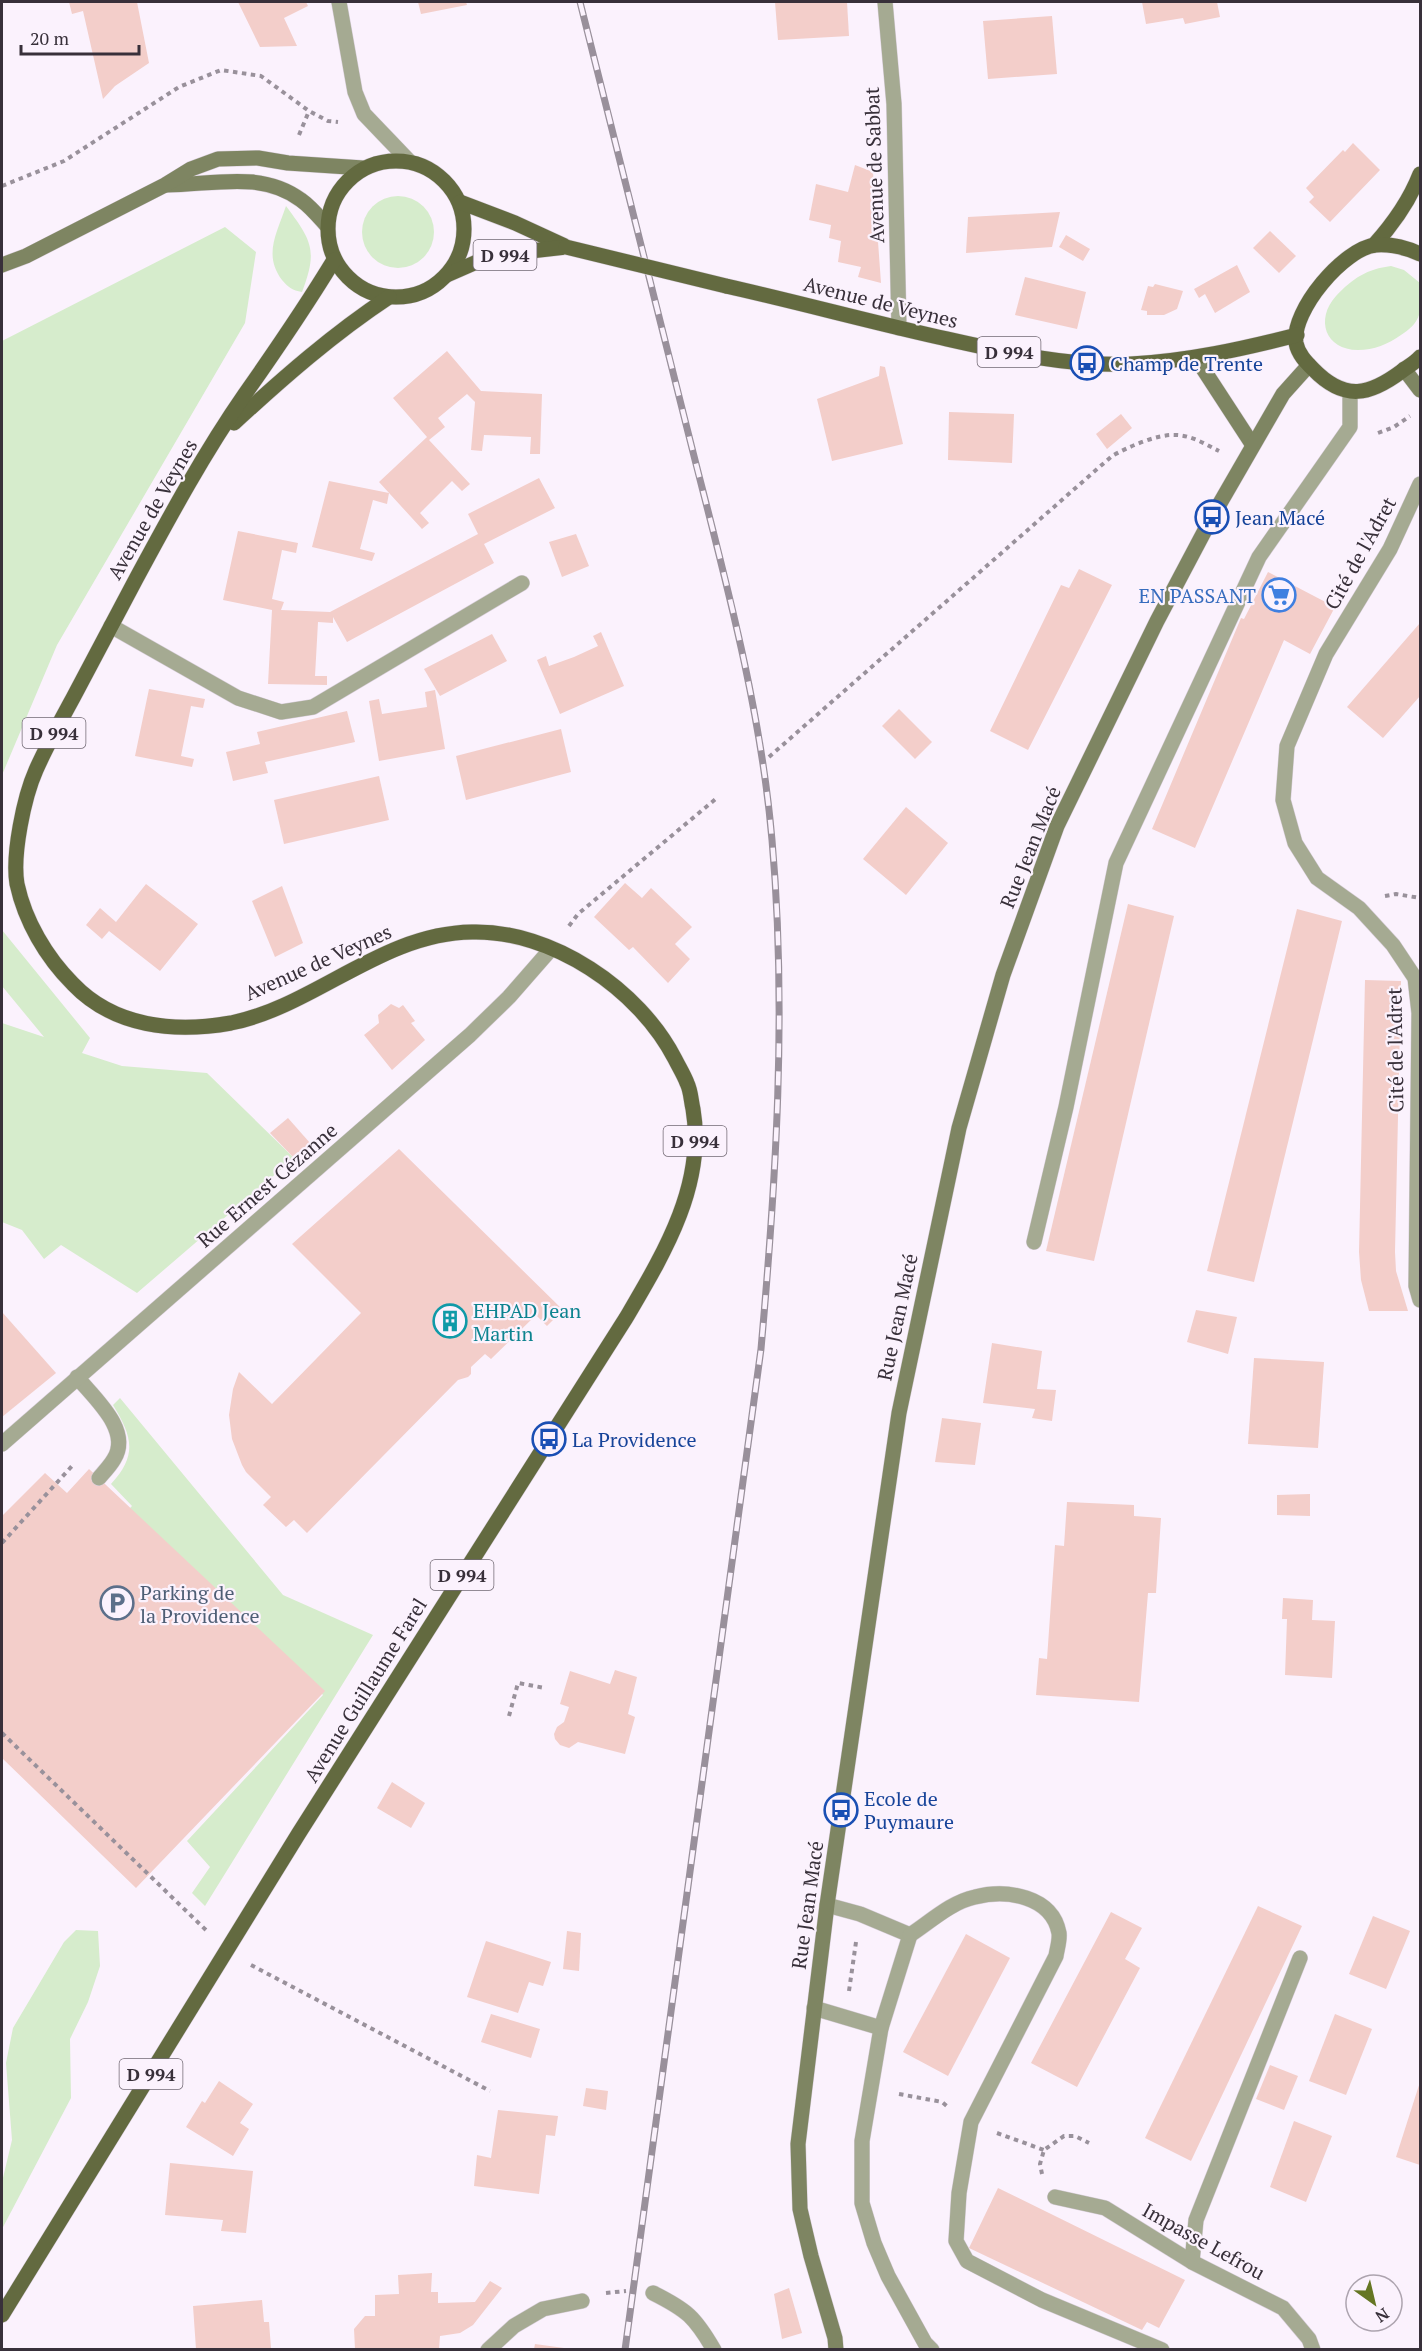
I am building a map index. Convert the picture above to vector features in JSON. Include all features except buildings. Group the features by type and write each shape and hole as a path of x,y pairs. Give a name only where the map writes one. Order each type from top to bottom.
{"main road":[{"path":"2,265 26,256 165,185 191,169 218,159 258,158 288,163 363,168"},
{"path":"385,161 408,161 430,169 448,183 460,202 464,221 464,240 458,259 447,275 430,289 411,296 389,297 372,294 343,274 334,260 328,243 327,226 332,203 344,183 363,168 385,161"},
{"path":"1420,174 1411,198 1397,219 1374,245 1354,253 1313,294 1304,309 1297,335 1299,351 1309,365 1328,381 1350,392 1368,392 1386,383 1420,357"},
{"path":"165,185 261,181 280,187 301,200 327,226"},
{"name":"Avenue de Veynes","path":"460,202 515,223 566,247 975,346 1087,363 1130,364 1196,358 1297,335"},
{"path":"1374,245 1408,248 1420,254"},
{"name":"Avenue de Veynes","path":"447,275 479,261 513,253 566,247"},
{"name":"Avenue de Veynes","path":"334,260 303,312 216,439 179,499 34,774 19,824 17,881 34,932 55,966 85,998 123,1019 174,1028 232,1022 276,1008 390,951 428,938 471,932 512,935 551,949"},
{"name":"Avenue de Veynes","path":"216,439 326,342 389,297"},
{"path":"1196,358 1252,444"},
{"name":"Rue Jean Macé","path":"836,2349 800,2209 798,2144 827,1905 899,1413 959,1128 1003,975 1057,826 1156,621 1241,463 1283,394 1309,365"},
{"path":"1404,369 1420,390"},
{"name":"Avenue Guillaume Farel","path":"2,2315 299,1833 626,1318 661,1258 680,1216 693,1171 696,1127 689,1086 670,1048 641,1011 608,979 551,949"}],"street":[{"path":"339,2 355,92 364,114 408,161"},
{"name":"Avenue de Sabbat","path":"885,2 894,104 898,328"},
{"path":"1034,1242 1066,1107 1116,863 1259,557 1350,427 1350,392"},
{"name":"Cité de l'Adret","path":"1420,484 1390,549 1326,654 1287,746 1283,800 1295,843 1317,878 1359,908 1393,945 1415,978 1419,1014 1416,1286 1420,1300"},
{"path":"111,626 238,698 281,712 313,707 522,583"},
{"name":"Rue Ernest Cézanne","path":"2,1444 470,1035 509,997 551,949"},
{"path":"77,1377 113,1421 120,1437 116,1457 99,1478"},
{"path":"932,2349 926,2343 888,2276 874,2243 862,2203 862,2141 881,2028 910,1935 954,1906 975,1897 1011,1895 1035,1900 1052,1914 1059,1935 1056,1956 971,2122 959,2193 956,2241 967,2261 1042,2300 1162,2349"},
{"path":"827,1905 860,1914 910,1935"},
{"path":"1192,2262 1196,2220 1300,1958"},
{"path":"814,2008 881,2028"},
{"name":"Impasse Lefrou","path":"1055,2197 1105,2208 1192,2262 1283,2308 1309,2339 1313,2349"},
{"path":"653,2293 682,2308 699,2323 714,2349"},
{"path":"488,2349 514,2326 543,2309 582,2301"}],"path":[{"path":"2,186 64,161 179,87 221,70 261,76 309,111 328,121 349,122 364,114"},
{"path":"1350,427 1381,433 1394,428 1412,414"},
{"path":"769,757 1112,456 1136,443 1173,434 1195,439 1241,463"},
{"path":"551,949 578,914 718,797"},
{"path":"2,1543 58,1481"},
{"path":"509,1716 518,1683 545,1689"},
{"path":"2,1733 199,1921"},
{"path":"226,1952 490,2091"},
{"path":"895,2104 900,2093 942,2102 971,2122 1044,2151 1064,2136 1075,2136 1089,2144"},
{"path":"582,2301 605,2293 632,2290 653,2293"}],"green space":[{"path":"405,196 424,206 432,218 434,232 432,246 424,258 412,266 391,268 372,258 364,246 362,225 372,206 384,198"},
{"path":"286,206 302,228 310,246 310,266 302,292 284,283 273,262 276,235"},
{"path":"225,227 256,252 245,323 57,645 2,775 2,341"},
{"path":"1391,266 1404,270 1420,283 1421,308 1416,321 1396,338 1375,348 1358,350 1338,345 1331,339 1325,323 1326,314 1336,296 1361,275"},
{"path":"2,930 90,1038 82,1053 122,1066 207,1073 294,1158 137,1293 61,1245 44,1259 22,1230 2,1222 2,1023 44,1037 2,986"},
{"name":"Parking de la Providence","path":"120,1398 283,1595 373,1635 205,1906 192,1893 210,1867 187,1841 323,1695 311,1682 156,1860 2,1713 2,1566 87,1474 127,1511 132,1506 111,1484 120,1474 129,1454 128,1436 113,1405"},
{"path":"76,1930 98,1931 100,1966 88,2002 70,2039 71,2098 2,2229 2,2182 12,2140 6,2063 13,2028 64,1942"}],"railway":[{"path":"580,2 741,646 767,791 779,967 775,1159 761,1349 625,2350"}],"place":[{"name":"Champ de Trente","path":"1087,363"},
{"name":"Jean Macé","path":"1212,517"},
{"name":"EN PASSANT","path":"1279,595"},
{"name":"EHPAD Jean Martin","path":"450,1321"},
{"name":"La Providence","path":"549,1439"},
{"name":"Parking de la Providence","path":"117,1603"},
{"name":"Ecole de Puymaure","path":"841,1810"}]}
